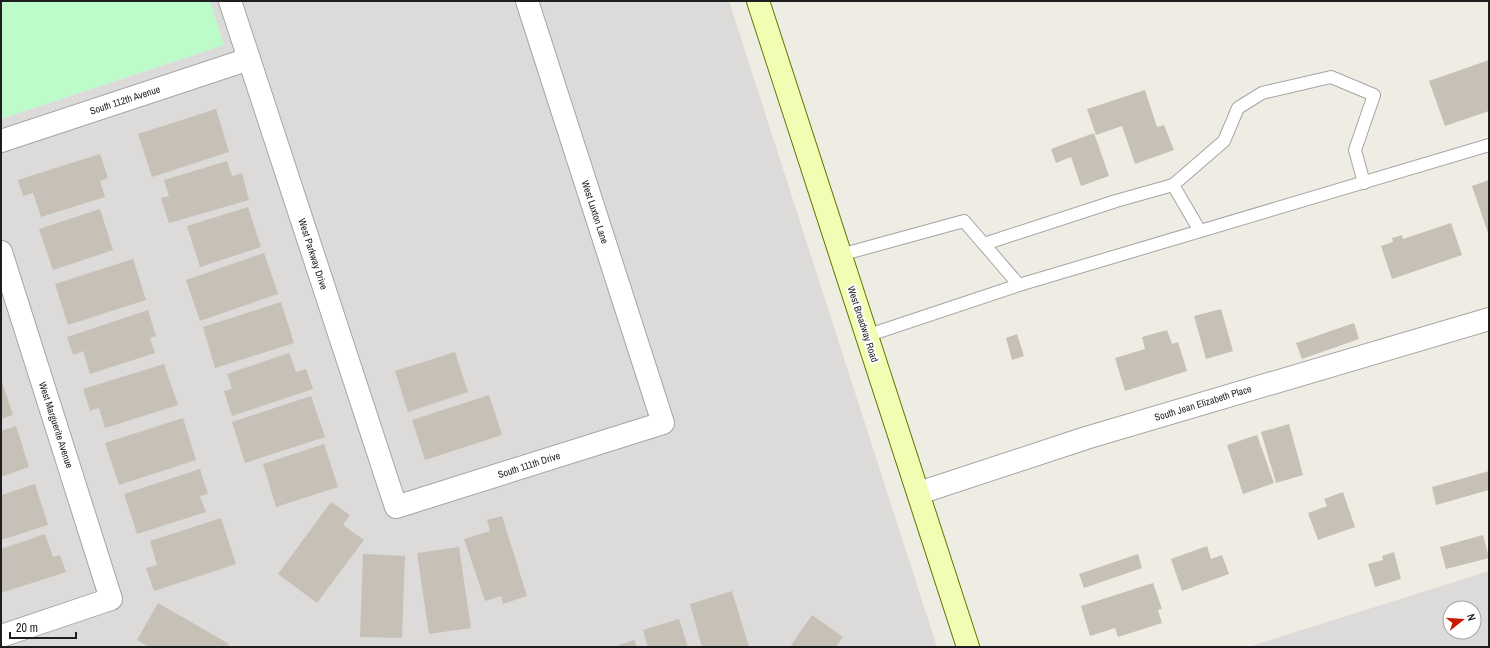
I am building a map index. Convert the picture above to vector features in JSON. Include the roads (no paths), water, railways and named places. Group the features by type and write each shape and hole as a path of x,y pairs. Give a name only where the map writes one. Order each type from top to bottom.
{"main road":[{"name":"West Broadway Road","path":"758,1 968,647"}],"street":[{"name":"West Parkway Drive","path":"230,1 396,508"},
{"name":"West Luxton Lane","path":"527,1 663,423"},
{"name":"South 112th Avenue","path":"1,141 249,59"},
{"name":"West Marguerite Avenue","path":"1,252 111,599 1,636"},
{"name":"South Jean Elizabeth Place","path":"919,493 1086,438 1489,319"},
{"name":"South 111th Drive","path":"396,508 663,423"}],"lane":[{"path":"984,244 1116,201 1173,185 1224,141 1238,108 1262,93 1331,77 1374,95 1355,150 1364,183"},
{"path":"866,336 1019,285 1364,183 1489,144"},
{"path":"1173,185 1200,231"},
{"path":"840,255 964,221 1019,285"}]}
